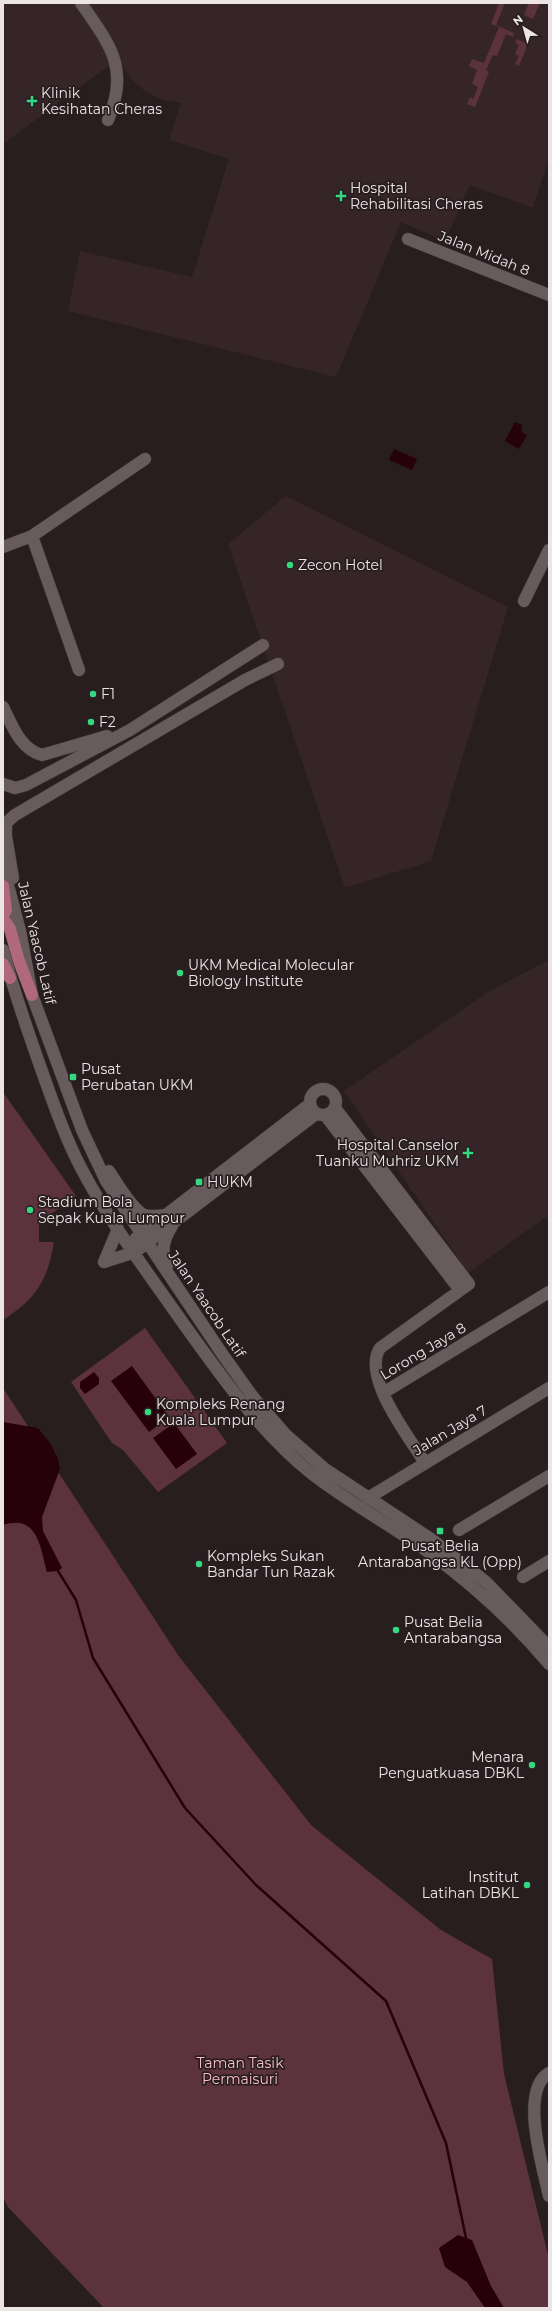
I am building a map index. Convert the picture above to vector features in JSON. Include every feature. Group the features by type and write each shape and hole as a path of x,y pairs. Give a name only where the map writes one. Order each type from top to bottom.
{"main road":[{"path":"3,886 6,910 3,917 10,929 19,961 32,995"},
{"path":"3,964 10,978"}],"street":[{"path":"81,3 114,55 118,76 116,101 108,120"},
{"name":"Jalan Midah 8","path":"408,239 549,296"},
{"path":"3,547 32,536 145,459"},
{"path":"32,536 79,670"},
{"path":"524,601 549,550"},
{"path":"3,784 15,788 26,785 130,730 263,645"},
{"path":"20,931 18,907 6,836 6,822 15,814 231,688 278,664"},
{"path":"3,707 17,734 31,752 42,755 130,730"},
{"name":"Jalan Yaacob Latif","path":"3,866 20,931 32,995 82,1130 106,1181 144,1239 253,1397 286,1436 326,1469 434,1541 486,1582 549,1647"},
{"name":"Jalan Yaacob Latif","path":"3,950 10,978 70,1146 90,1184 118,1229 221,1374 258,1423 286,1452 336,1492 426,1550 460,1576 506,1619 549,1664"},
{"path":"118,1229 104,1262 132,1248 171,1218 322,1110 465,1287 380,1348 375,1361 375,1369 383,1393"},
{"path":"82,1130 134,1207 143,1214 171,1218"},
{"path":"171,1218 165,1238 163,1252 172,1279"},
{"name":"Lorong Jaya 8","path":"425,1463 383,1393 549,1292"},
{"name":"Jalan Jaya 7","path":"368,1498 549,1388"},
{"path":"459,1530 549,1476"},
{"path":"523,1577 549,1561"},
{"path":"549,2073 542,2077 536,2088 534,2108 549,2196"},
{"path":"536,2088 549,2083"}],"shaded area":[{"name":"Hospital Rehabilitasi Cheras","path":"3,3 549,3 549,157 533,208 470,185 445,241 401,222 336,377 68,311 80,251 192,277 229,159 169,140 181,103 163,100 146,92 132,80 118,59 3,144"},
{"path":"515,422 522,425 522,432 527,435 519,449 505,441"},
{"path":"394,449 417,459 412,470 389,460"},
{"path":"286,496 508,607 431,861 345,888 228,544"},
{"name":"Hospital Canselor Tuanku Muhriz UKM","path":"549,960 549,1215 468,1273 344,1091 491,990"},
{"path":"132,1366 169,1417 149,1432 111,1381"},
{"path":"94,1372 99,1378 99,1384 85,1394 80,1388 80,1382"},
{"path":"3,1422 38,1428 50,1443 58,1459 60,1469 42,1517 43,1531 62,1568 58,1571 47,1572 36,1535 30,1528 24,1524 15,1523 3,1525"},
{"path":"174,1423 197,1454 176,1469 153,1438"},
{"path":"458,2235 472,2240 491,2286 504,2308 485,2308 467,2282 445,2267 439,2248"}],"green space":[{"path":"499,3 505,3 496,25 514,33 513,37 506,34 497,56 493,55 486,70 489,72 475,107 467,104 470,97 473,99 478,87 472,84 477,70 469,66 472,59 484,63 499,27 491,24"},
{"path":"529,3 540,3 533,19 524,15"},
{"path":"517,39 528,44 519,66 515,64 519,56 515,54 519,45 515,43"},
{"name":"Stadium Bola Sepak Kuala Lumpur","path":"3,1092 76,1196 39,1223 39,1242 54,1242 44,1278 32,1296 3,1320"},
{"name":"Kompleks Renang Kuala Lumpur","path":"145,1328 227,1443 158,1492 123,1450 112,1443 71,1382"},
{"name":"Taman Tasik Permaisuri","path":"3,1388 178,1655 311,1825 441,1930 492,1959 504,2074 549,2259 549,2308 104,2308 8,2207 3,2197"}],"waterway":[{"path":"58,1571 76,1600 93,1658 185,1808 256,1885 386,2001 446,2143 466,2238"}],"place":[{"name":"Klinik Kesihatan Cheras","path":"32,101"},
{"name":"Hospital Rehabilitasi Cheras","path":"341,196"},
{"name":"Zecon Hotel","path":"290,565"},
{"name":"F1","path":"93,694"},
{"name":"F2","path":"91,722"},
{"name":"UKM Medical Molecular Biology Institute","path":"180,973"},
{"name":"Pusat Perubatan UKM","path":"73,1077"},
{"name":"Hospital Canselor Tuanku Muhriz UKM","path":"468,1153"},
{"name":"HUKM","path":"199,1182"},
{"name":"Stadium Bola Sepak Kuala Lumpur","path":"30,1210"},
{"name":"Kompleks Renang Kuala Lumpur","path":"148,1412"},
{"name":"Pusat Belia Antarabangsa KL (Opp)","path":"440,1531"},
{"name":"Kompleks Sukan Bandar Tun Razak","path":"199,1564"},
{"name":"Pusat Belia Antarabangsa","path":"396,1630"},
{"name":"Menara Penguatkuasa DBKL","path":"532,1765"},
{"name":"Institut Latihan DBKL","path":"527,1885"}]}
